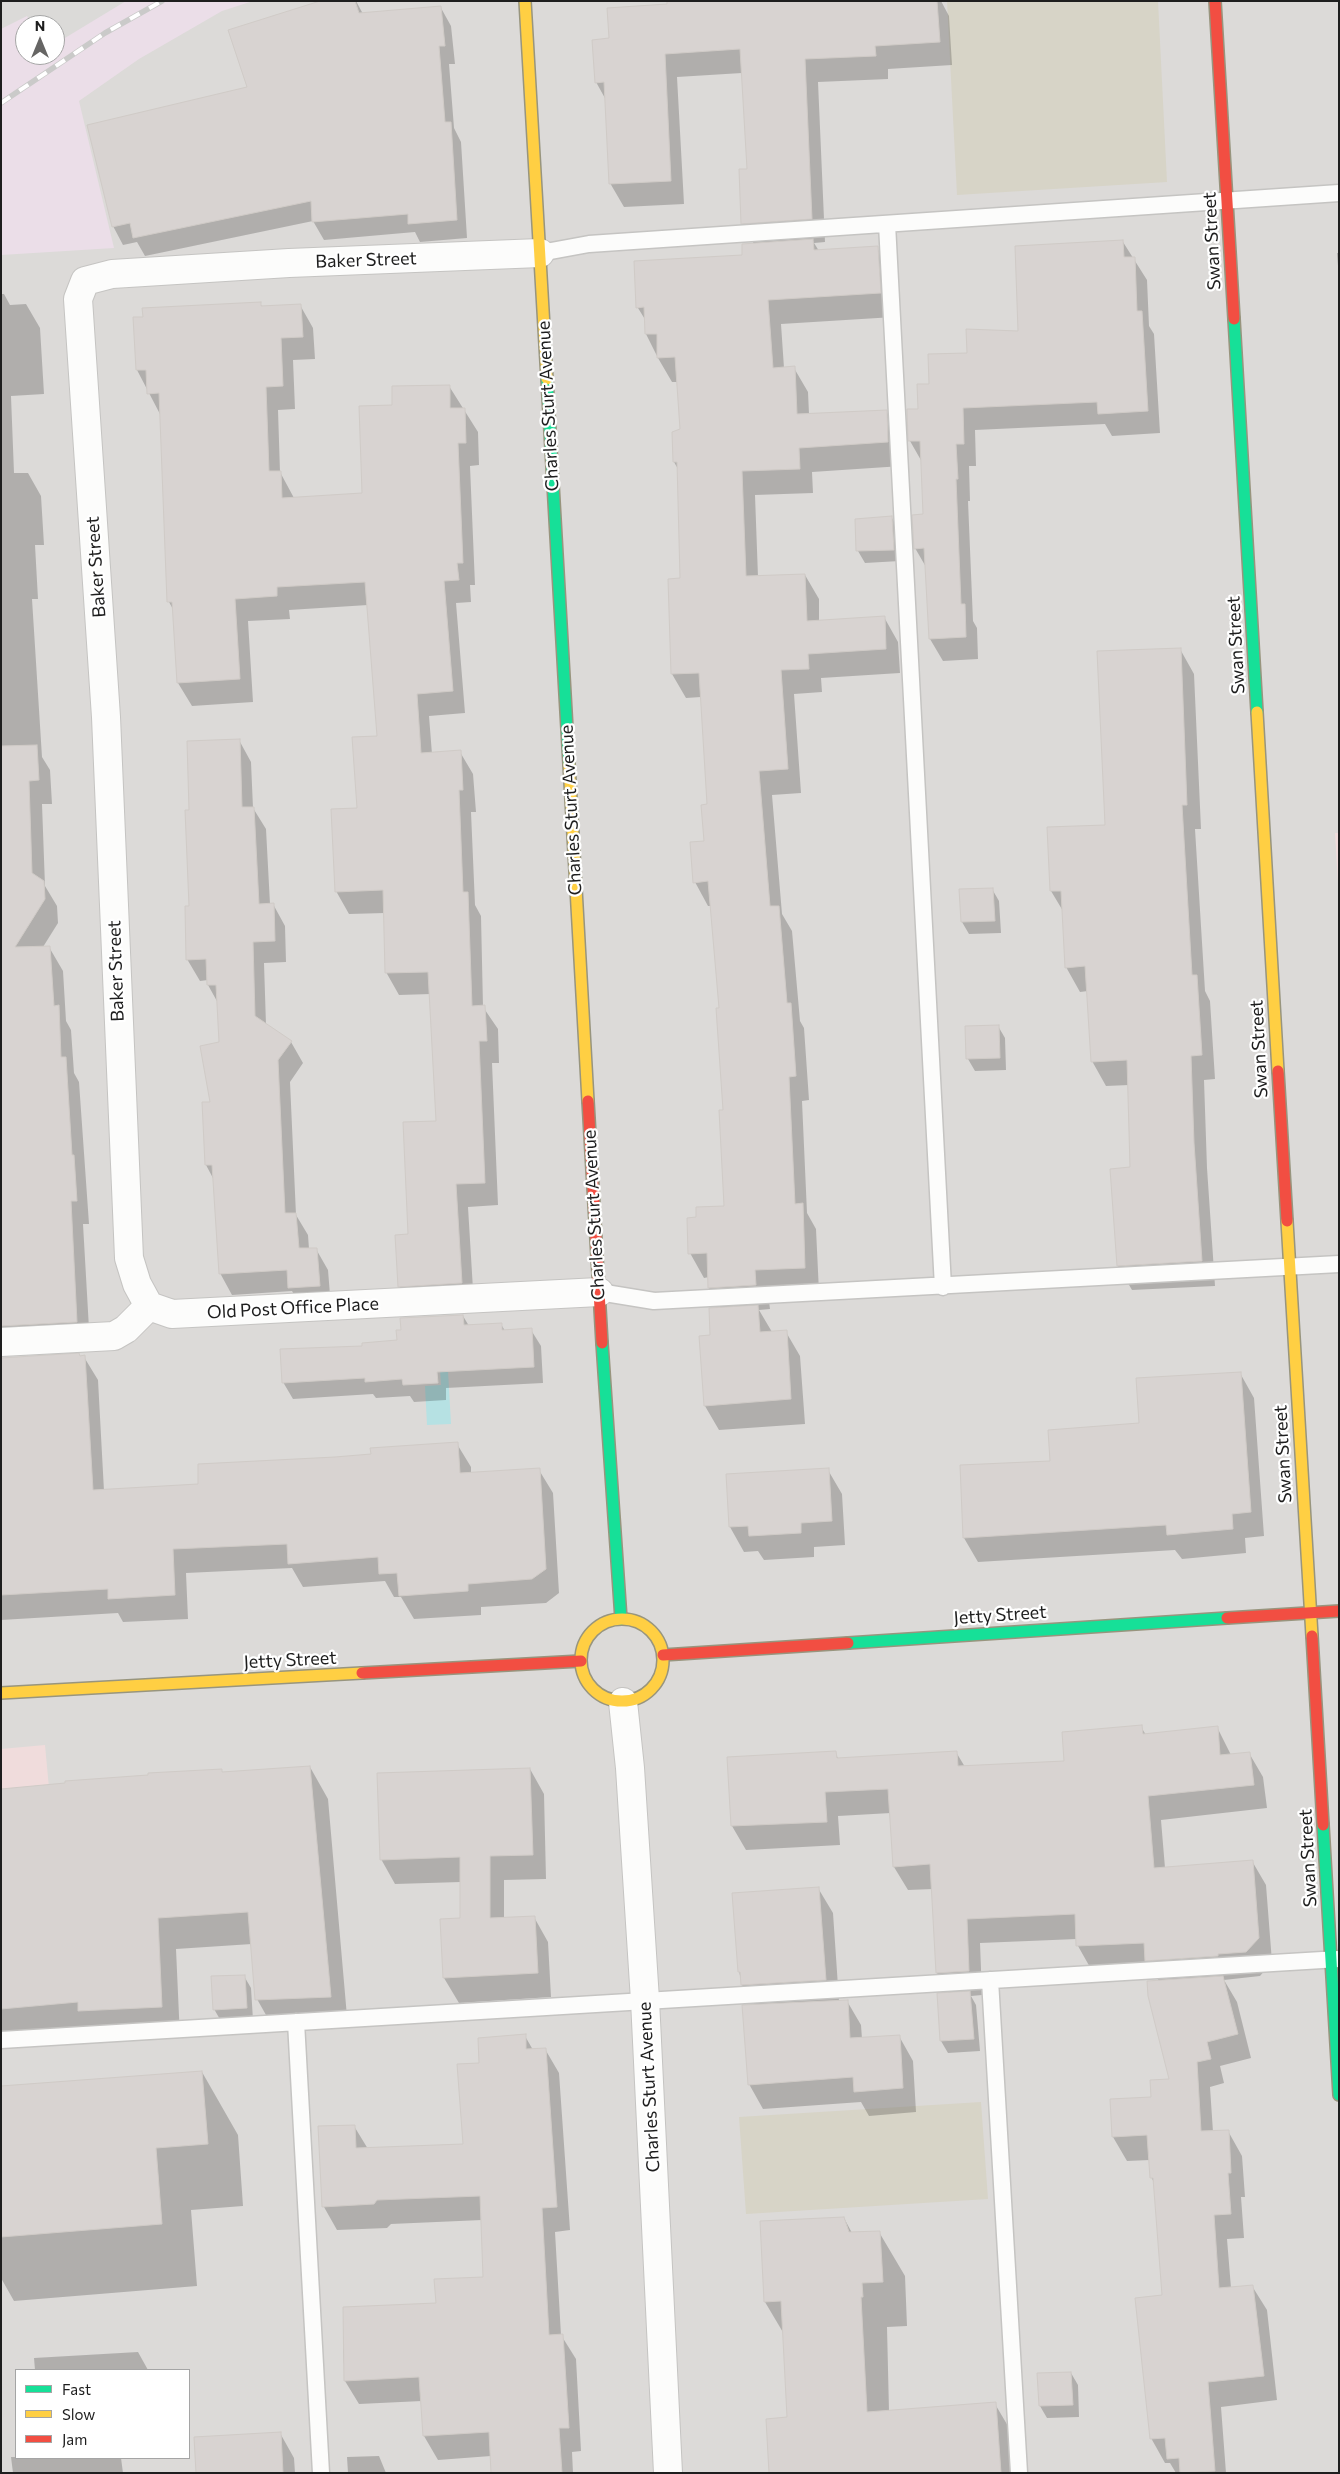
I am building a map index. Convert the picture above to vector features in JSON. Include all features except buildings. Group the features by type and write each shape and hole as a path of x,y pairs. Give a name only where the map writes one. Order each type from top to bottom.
{"street":[{"name":"Charles Sturt Avenue","path":"525,1 599,1292 620,1619"},
{"name":"Swan Street","path":"1215,1 1306,1553 1312,1612 1335,1959 1339,2095"},
{"name":"Baker Street","path":"149,1306 137,1284 128,1258 106,717 78,299 85,281 112,274 299,263 540,253"},
{"name":"Old Post Office Place","path":"149,1306 172,1314 599,1292"},
{"path":"1,1342 114,1336 126,1329 149,1306"},
{"name":"Jetty Street","path":"663,1655 1339,1610"},
{"path":"620,1619 633,1620 644,1625 660,1643 663,1655 663,1669 658,1682 649,1692 637,1700 623,1702 610,1700 598,1694 589,1686 583,1674 581,1661 582,1648 588,1636 608,1621 620,1619"},
{"name":"Jetty Street","path":"1,1693 581,1661"},
{"name":"Charles Sturt Avenue","path":"623,1702 630,1768 645,2000 668,2473"}],"lane":[{"path":"540,253 589,244 1339,192"},
{"path":"887,224 943,1287"},
{"path":"599,1292 654,1301 943,1287 1339,1264"},
{"path":"1,2040 1335,1959"},
{"path":"990,1980 1019,2473"},
{"path":"296,2022 321,2473"}],"shaded area":[{"path":"1,1 1339,1 1339,2473 1,2473"},
{"path":"1,1 253,1 222,11 139,59 79,101 114,248 1,255"},
{"path":"1,1 126,1 65,38 65,15 15,15 15,22 1,29"},
{"path":"947,1 1158,1 1167,182 957,195"},
{"path":"1335,833 1339,833 1339,900"},
{"path":"45,1745 59,1895 1,1902 1,1749"},
{"path":"981,2102 988,2199 746,2214 739,2117"}],"water":[{"path":"439,1353 447,1353 451,1424 427,1425 425,1386 441,1385"}],"railway":[{"path":"1,103 105,33 162,1"}],"traffic: fast":[{"path":"1234,319 1257,712"},
{"path":"547,379 569,764"},
{"path":"602,1343 621,1619"},
{"path":"848,1643 1227,1618"},
{"path":"1323,1825 1339,2095"}],"traffic: slow":[{"path":"525,1 547,379"},
{"path":"1257,712 1278,1071"},
{"path":"569,764 588,1101"},
{"path":"1287,1221 1312,1636"},
{"path":"622,1619 638,1622 651,1631 660,1644 663,1660 660,1676 651,1689 638,1698 622,1701 606,1698 593,1689 584,1676 581,1660 584,1644 593,1631 606,1622 622,1619"},
{"path":"1,1693 362,1673"}],"traffic: jam":[{"path":"1215,1 1234,319"},
{"path":"1278,1071 1287,1221"},
{"path":"588,1101 602,1343"},
{"path":"1227,1618 1339,1611"},
{"path":"1312,1636 1323,1825"},
{"path":"663,1655 848,1643"},
{"path":"362,1673 581,1661"}]}
